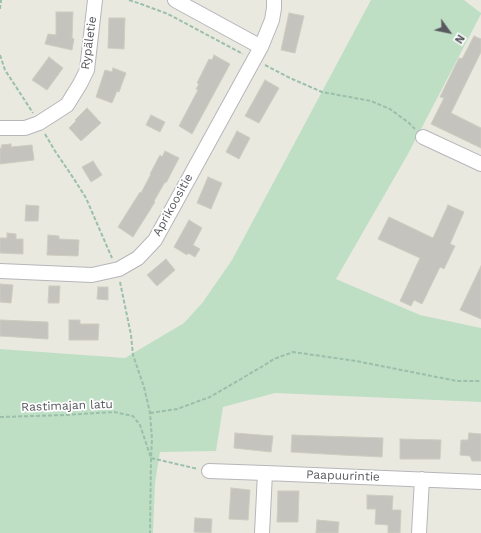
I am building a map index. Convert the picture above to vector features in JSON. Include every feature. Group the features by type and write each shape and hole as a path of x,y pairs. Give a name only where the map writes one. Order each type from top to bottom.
{"street":[{"name":"Rypäletie","path":"0,128 24,128 39,123 67,105 87,70 95,0"},
{"path":"175,0 261,47"},
{"name":"Aprikoositie","path":"0,271 92,275 117,270 138,258 155,240 261,47 272,20 274,0"},
{"path":"424,137 481,164"},
{"name":"Paapuurintie","path":"209,471 481,482"},
{"path":"262,533 265,473"},
{"path":"420,533 422,480"}],"path":[{"path":"0,9 1,0"},
{"path":"129,0 168,14 290,78 322,92 371,101 390,109 409,123 424,137"},
{"path":"0,55 5,70 86,198 117,270 132,335 134,355 144,386 150,413 152,439 151,458 209,471"},
{"path":"150,413 177,409 210,397 274,359 293,352 356,361 457,381 481,381"},
{"name":"Rastimajan latu","path":"0,417 114,412 133,416 140,425 151,458 150,533"}],"green space":[{"path":"371,0 464,0 481,14 408,154 336,279 420,315 481,328 481,402 275,393 223,407 216,451 160,452 155,483 153,533 0,533 0,349 125,358 184,323 203,302 232,260"}],"building":[{"path":"56,12 73,12 72,38 74,39 72,50 45,44 48,34 56,35"},
{"path":"289,13 304,16 295,53 281,50"},
{"path":"109,18 125,18 124,49 108,48"},
{"path":"474,36 481,39 481,52 451,113 481,128 481,148 431,124 444,98 440,97 459,58 462,59"},
{"path":"214,55 230,64 192,134 179,126 198,90 196,89 199,84 197,83 209,59 212,60"},
{"path":"49,57 63,68 47,90 32,80"},
{"path":"113,68 126,73 119,92 117,91 112,103 96,97 105,70 112,72"},
{"path":"265,80 279,88 259,123 245,116"},
{"path":"87,108 101,123 81,141 69,128"},
{"path":"151,115 165,122 160,132 146,125"},
{"path":"237,131 250,138 239,159 226,152"},
{"path":"11,144 11,147 32,145 34,160 0,164 1,145"},
{"path":"165,151 179,158 166,183 165,182 154,201 155,202 133,237 118,227 140,192 141,193 160,155 162,157"},
{"path":"93,161 102,175 91,182 82,167"},
{"path":"208,177 222,183 211,209 197,203"},
{"path":"26,205 39,206 38,221 25,221"},
{"path":"448,205 464,212 450,244 455,246 444,269 440,267 422,304 414,300 411,306 400,301 420,258 378,239 389,217 433,238"},
{"path":"189,220 202,228 193,245 200,249 195,257 188,253 187,255 174,247"},
{"path":"7,233 16,234 16,239 23,239 23,254 0,253 0,238 7,238"},
{"path":"48,235 59,236 59,239 79,240 78,256 47,255"},
{"path":"166,259 175,270 157,286 147,275"},
{"path":"481,266 481,319 460,310"},
{"path":"0,284 13,285 11,303 0,302"},
{"path":"49,286 60,286 59,303 48,303"},
{"path":"98,287 108,287 108,300 97,299"},
{"path":"0,320 48,322 48,339 0,336"},
{"path":"69,320 80,320 80,324 99,324 98,340 69,340"},
{"path":"235,433 273,436 271,452 234,448"},
{"path":"469,433 481,434 481,461 472,461 470,456 460,455 461,440 468,440"},
{"path":"292,435 383,438 382,457 291,452"},
{"path":"400,439 441,440 440,459 400,459"},
{"path":"231,488 250,490 248,520 229,519"},
{"path":"278,491 299,491 298,522 277,522"},
{"path":"367,495 393,496 392,510 401,510 400,533 388,533 388,525 375,524 376,509 367,509"},
{"path":"195,518 212,519 211,533 194,532"},
{"path":"317,520 339,522 338,533 316,533"}]}
